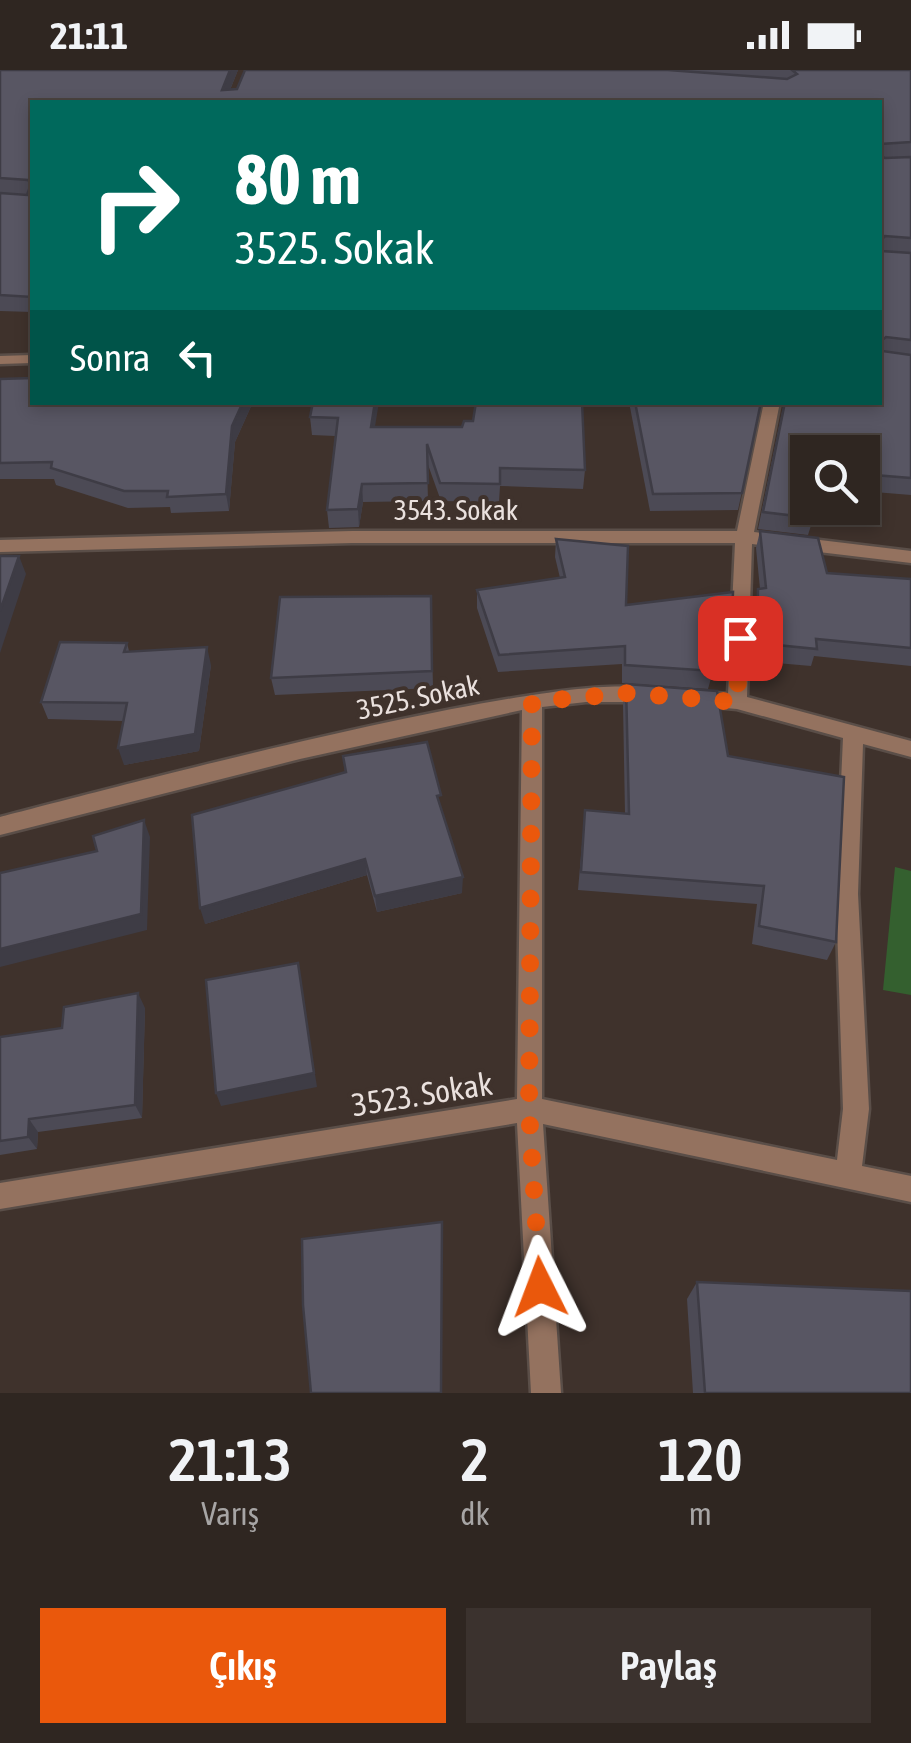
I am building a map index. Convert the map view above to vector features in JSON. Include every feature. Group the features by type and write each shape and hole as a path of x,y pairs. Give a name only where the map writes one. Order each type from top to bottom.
{"street":[{"path":"0,360 30,360"},
{"path":"737,702 744,538 771,405"},
{"name":"3543. Sokak","path":"0,546 352,537 744,538 911,557"},
{"name":"3525. Sokak","path":"0,826 236,764 532,702 628,693 737,702 911,749"},
{"path":"532,702 529,1110 546,1393"},
{"path":"848,1174 856,1109 847,894 853,736"},
{"name":"3523. Sokak","path":"0,1196 529,1110 911,1188"}],"green space":[{"path":"895,867 911,871 911,995 883,990"}],"building":[{"path":"0,70 230,70 222,90 237,89 245,70 668,70 787,79 797,74 792,70 911,70 911,142 882,144 882,100 30,100 30,183 0,178"},
{"path":"882,156 911,157 911,238 882,239"},
{"path":"30,187 30,297 0,295 0,193 27,195"},
{"path":"882,251 911,253 911,340 886,337 882,340"},
{"path":"882,351 911,355 911,478 880,475 880,435 790,435 790,515 763,512 784,405 882,405"},
{"path":"30,378 30,405 242,405 232,426 226,494 167,497 168,491 124,491 51,468 52,462 0,463 0,379"},
{"path":"312,405 375,405 371,427 462,427 464,421 473,421 476,405 582,405 585,470 500,468 500,484 440,483 427,444 428,483 362,484 358,509 327,510 338,418 310,417"},
{"path":"636,405 760,405 742,493 653,494"},
{"path":"760,531 818,538 827,573 911,579 911,648 816,639 817,649 757,643 758,589 766,588"},
{"path":"556,539 628,546 626,605 733,592 731,640 721,639 722,648 709,648 713,671 625,665 625,646 499,655 477,590 565,577"},
{"path":"0,556 19,556 0,611"},
{"path":"431,596 432,671 271,678 280,597"},
{"path":"60,642 127,643 124,652 207,647 195,734 118,748 127,703 41,702"},
{"path":"626,684 717,691 728,756 844,777 836,942 759,926 764,886 581,872 585,810 629,814"},
{"path":"427,742 441,795 437,796 463,877 375,896 365,859 200,908 192,815 346,772 343,756"},
{"path":"144,820 141,914 0,949 0,873 97,851 93,836"},
{"path":"298,963 314,1073 216,1093 206,980"},
{"path":"138,993 135,1105 29,1119 28,1137 0,1141 0,1037 62,1028 64,1007"},
{"path":"442,1222 441,1393 311,1393 302,1239"},
{"path":"697,1282 911,1291 911,1393 705,1393"}],"route":[{"path":"540,1287 529,1110 532,702 628,693 737,702 740,638"}]}
